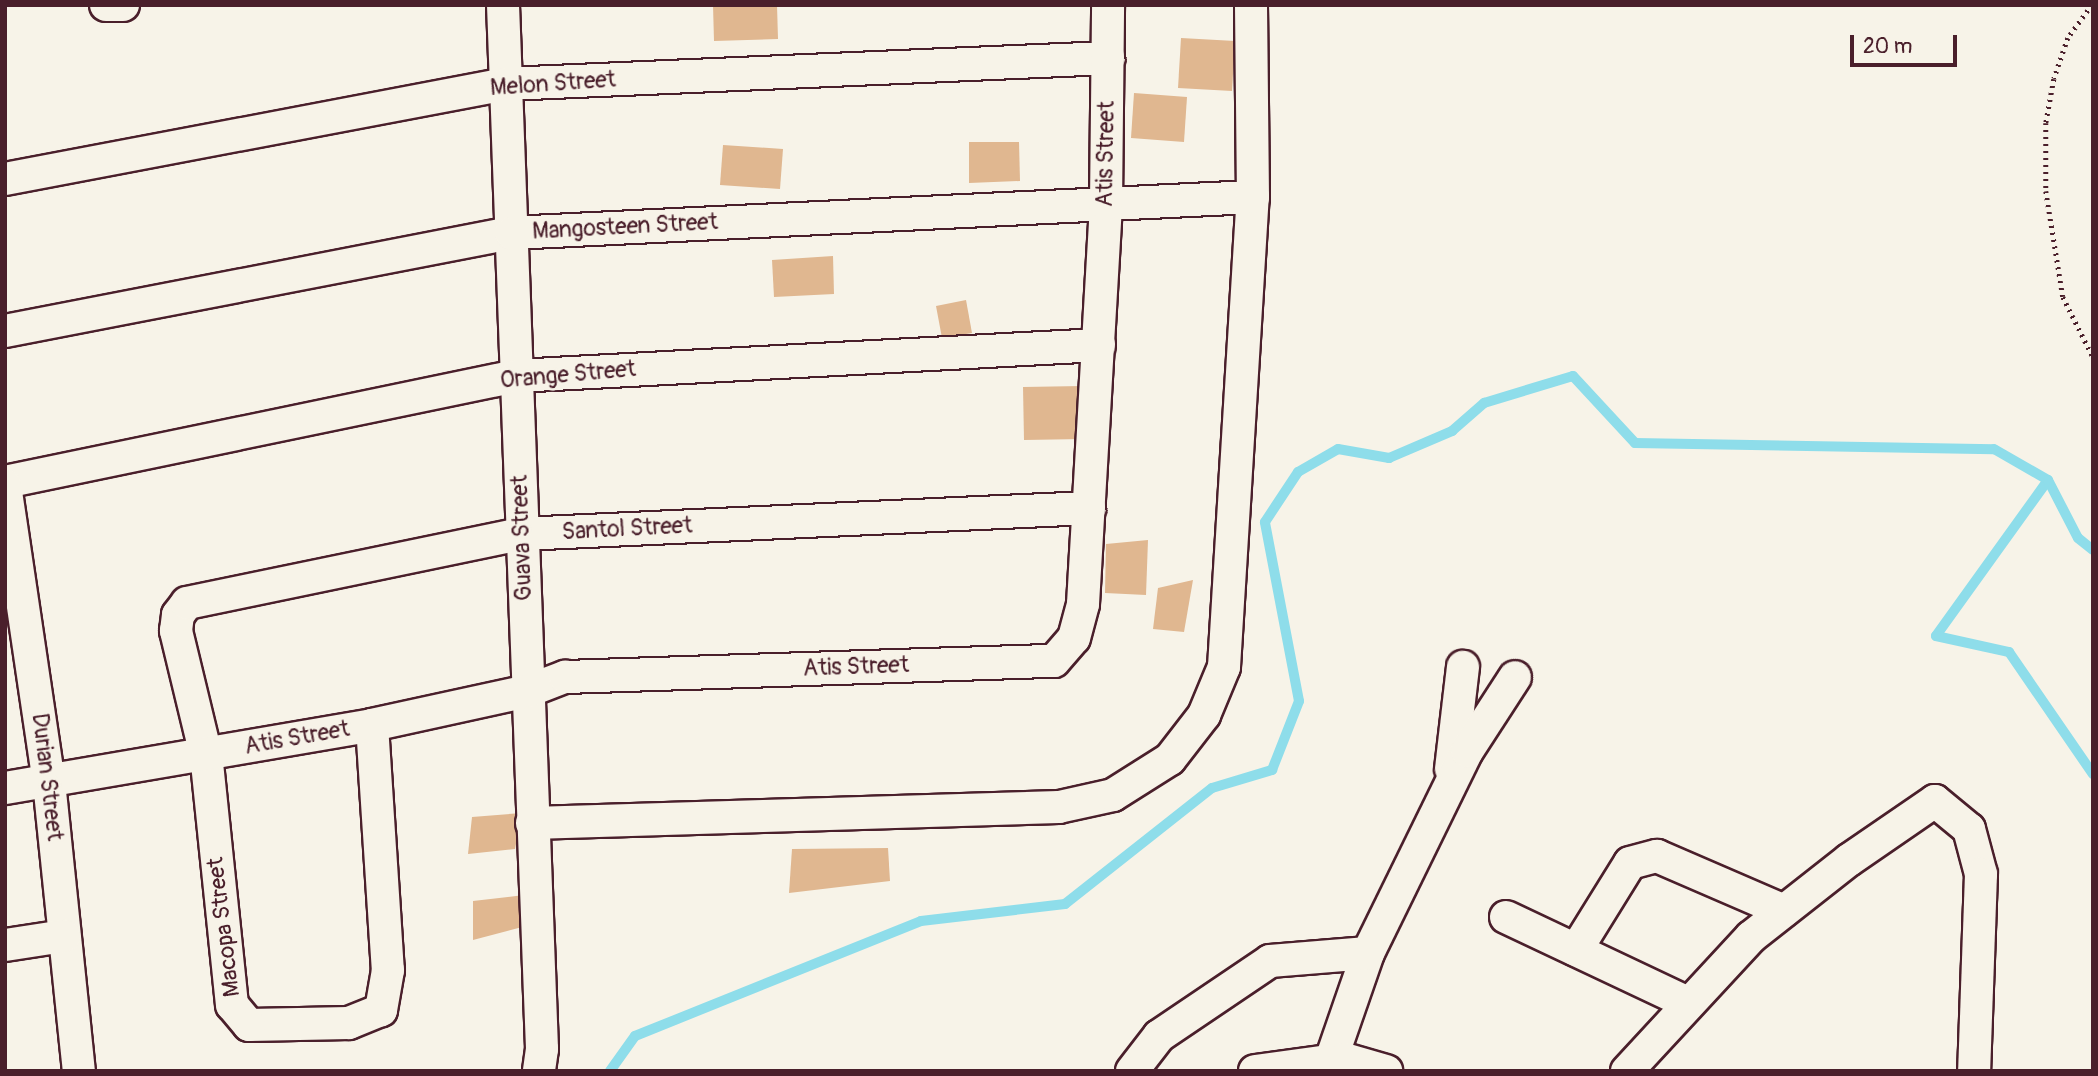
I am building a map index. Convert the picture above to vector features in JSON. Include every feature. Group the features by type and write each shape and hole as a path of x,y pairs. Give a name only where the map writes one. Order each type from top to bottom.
{"street":[{"path":"106,5 122,5"},
{"name":"Guava Street","path":"503,5 542,1036 539,1071"},
{"name":"Atis Street","path":"5,788 372,725 527,691 565,677 611,673 1054,661 1074,638 1083,604 1106,204 1108,5"},
{"path":"532,823 1059,807 1113,794 1170,759 1204,715 1224,667 1253,197 1251,5"},
{"name":"Melon Street","path":"5,179 506,84 1108,58"},
{"name":"Mangosteen Street","path":"5,331 511,233 1253,197"},
{"name":"Orange Street","path":"5,483 516,376 1099,345"},
{"name":"Durian Street","path":"5,483 49,782 79,1071"},
{"name":"Santol Street","path":"178,615 187,603 200,599 522,534 1089,508"},
{"name":"Macopa Street","path":"178,615 179,647 206,755 230,992 238,1016 249,1025 349,1023 381,1010 387,992 372,725"},
{"path":"1449,788 1463,667"},
{"path":"1331,1060 1368,953 1449,788 1515,677"},
{"path":"1627,1071 1751,937 1935,801 1969,829 1981,874 1974,1071"},
{"path":"1576,950 1630,863 1657,856 1784,911"},
{"path":"1506,917 1688,1003"},
{"path":"5,945 64,936"},
{"path":"1132,1071 1159,1035 1270,961 1368,953"},
{"path":"1255,1071 1344,1059 1377,1070"}],"path":[{"path":"2092,5 2068,38 2054,79 2046,123 2046,191 2063,297 2093,357"}],"building":[{"path":"713,5 777,5 778,39 714,41"},
{"path":"1181,38 1235,41 1232,91 1178,88"},
{"path":"1134,93 1187,97 1184,142 1131,138"},
{"path":"969,142 1019,142 1020,181 969,183"},
{"path":"723,145 783,149 780,189 720,185"},
{"path":"833,256 834,294 774,297 772,260"},
{"path":"966,300 972,333 942,338 936,306"},
{"path":"1082,386 1083,439 1024,440 1023,387"},
{"path":"1148,540 1146,595 1105,593 1106,544"},
{"path":"1193,580 1184,632 1153,629 1158,588"},
{"path":"522,813 515,849 468,854 472,817"},
{"path":"888,848 890,881 789,893 792,849"},
{"path":"524,895 526,926 473,940 473,901"}],"waterway":[{"path":"610,1071 635,1036 921,921 1065,904 1212,788 1272,770 1299,701 1265,522 1298,472 1338,449 1389,458 1452,431 1484,403 1573,376 1635,443 1994,449 2048,480 2078,538 2093,550"},
{"path":"2048,480 1936,636 2009,652 2093,774"}]}
